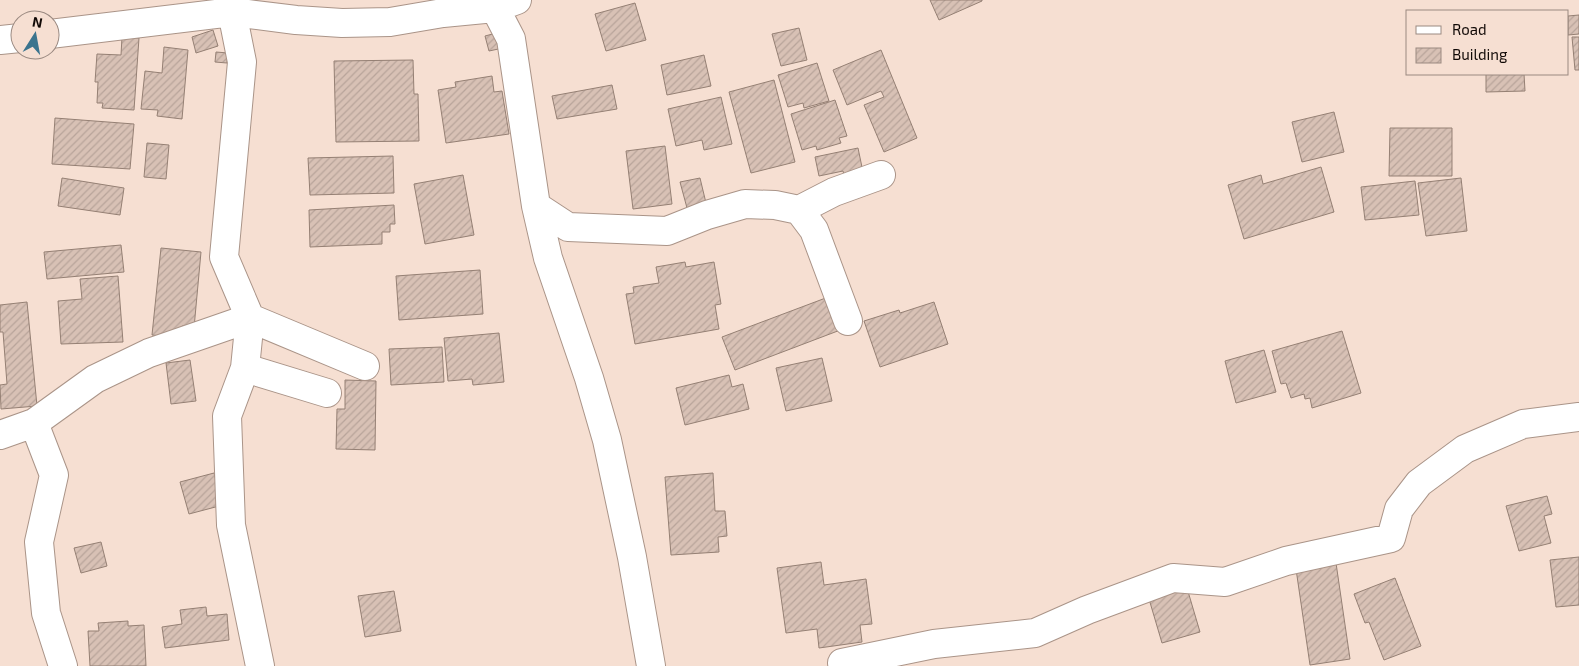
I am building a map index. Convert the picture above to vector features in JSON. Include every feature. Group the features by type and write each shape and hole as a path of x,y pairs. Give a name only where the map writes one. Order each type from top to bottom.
{"street":[{"path":"60,31 132,12 232,12 296,20 342,23 390,22 442,7 506,4 536,206 548,258 589,378 606,440 632,557 651,666"},
{"path":"232,12 242,62 224,257 250,318 245,368 227,416 231,525 260,666"},
{"path":"536,206 568,227 668,231 707,215 745,204 775,205 799,210 834,192 881,175"},
{"path":"799,210 814,230 848,321"},
{"path":"0,435 34,423 95,379 148,353 250,318 365,366"},
{"path":"245,368 327,393"},
{"path":"839,665 934,644 1034,634 1088,610 1173,578 1226,582 1286,561 1391,538 1399,509 1419,484 1465,449 1523,424 1579,417"},
{"path":"34,423 54,475 39,542 46,613 63,666"}],"building":[{"path":"930,0 982,0 982,1 939,20"},
{"path":"635,3 646,40 606,51 595,14"},
{"path":"1579,15 1579,34 1569,35 1569,16"},
{"path":"799,28 807,60 781,66 772,34"},
{"path":"213,30 218,46 196,53 192,37"},
{"path":"500,32 503,48 489,51 485,36"},
{"path":"122,37 139,38 134,110 102,108 103,103 97,103 98,82 95,82 97,54 121,55"},
{"path":"1572,37 1579,37 1579,70 1575,70"},
{"path":"164,47 188,50 182,119 157,116 158,110 141,109 145,71 162,73"},
{"path":"881,50 917,138 884,152 864,105 884,97 881,91 847,105 833,70"},
{"path":"216,52 228,53 227,63 215,62"},
{"path":"704,55 711,86 667,95 661,65"},
{"path":"413,60 414,94 418,94 419,141 336,142 334,61"},
{"path":"817,63 829,101 804,108 803,103 788,107 778,75"},
{"path":"1486,75 1524,75 1525,91 1486,92"},
{"path":"492,76 494,92 502,91 509,134 446,143 438,90 456,87 455,82"},
{"path":"774,80 795,162 751,173 729,92"},
{"path":"612,85 617,109 557,119 552,96"},
{"path":"721,97 732,144 704,150 702,140 676,146 668,109"},
{"path":"835,100 847,136 839,138 841,143 817,150 816,146 802,150 791,114"},
{"path":"1334,112 1344,152 1302,162 1292,122"},
{"path":"55,118 134,124 130,169 52,164"},
{"path":"1390,128 1452,128 1452,176 1389,176"},
{"path":"147,143 169,145 166,179 144,177"},
{"path":"665,146 672,204 633,209 626,151"},
{"path":"858,148 863,172 844,175 843,171 819,176 815,157"},
{"path":"393,156 394,193 310,195 308,158"},
{"path":"1321,167 1334,212 1244,239 1228,185 1261,175 1263,184"},
{"path":"463,175 474,235 425,244 414,184"},
{"path":"62,178 124,188 120,215 58,206"},
{"path":"700,178 706,203 687,208 680,182"},
{"path":"1461,178 1467,231 1426,236 1418,183"},
{"path":"1415,181 1419,215 1365,220 1361,187"},
{"path":"394,205 395,224 390,224 390,232 382,232 382,244 310,247 309,210"},
{"path":"121,245 124,272 47,279 44,252"},
{"path":"161,248 201,252 194,328 182,326 181,338 152,335"},
{"path":"685,262 686,267 714,262 721,304 715,305 719,329 635,344 626,294 634,293 633,287 659,283 656,267"},
{"path":"480,270 483,314 399,320 396,276"},
{"path":"118,276 123,342 61,344 58,301 82,299 80,279"},
{"path":"831,296 843,329 735,370 722,337"},
{"path":"27,302 37,406 1,409 0,385 7,384 3,332 0,332 0,305"},
{"path":"934,302 948,344 880,367 864,321 899,310 900,313"},
{"path":"1342,331 1361,393 1312,408 1310,398 1305,399 1304,394 1291,398 1286,383 1281,384 1272,351"},
{"path":"499,333 504,382 473,385 472,379 448,381 444,338"},
{"path":"442,347 444,382 391,385 389,349"},
{"path":"1264,350 1276,392 1236,403 1225,361"},
{"path":"822,358 832,401 786,411 776,368"},
{"path":"190,360 196,401 171,404 166,363"},
{"path":"729,375 732,387 743,384 749,409 685,425 676,388"},
{"path":"345,380 376,381 375,450 336,449 337,409 345,409"},
{"path":"214,473 223,505 189,514 180,482"},
{"path":"713,473 715,511 725,511 727,536 718,537 719,552 671,555 665,477"},
{"path":"1547,496 1552,514 1544,516 1551,543 1519,551 1506,506"},
{"path":"101,542 107,566 81,573 74,548"},
{"path":"1579,557 1579,605 1556,607 1550,560"},
{"path":"821,562 824,585 866,579 872,624 860,625 862,642 819,648 817,629 786,633 777,568"},
{"path":"1336,563 1350,659 1310,665 1296,569"},
{"path":"1395,578 1421,646 1384,660 1369,622 1365,623 1354,594"},
{"path":"1187,588 1200,632 1162,643 1149,599"},
{"path":"394,591 401,631 365,637 358,596"},
{"path":"206,607 207,616 227,614 229,640 165,648 162,627 182,624 180,610"},
{"path":"128,621 128,626 144,625 146,666 90,666 88,631 99,631 98,623"}]}
